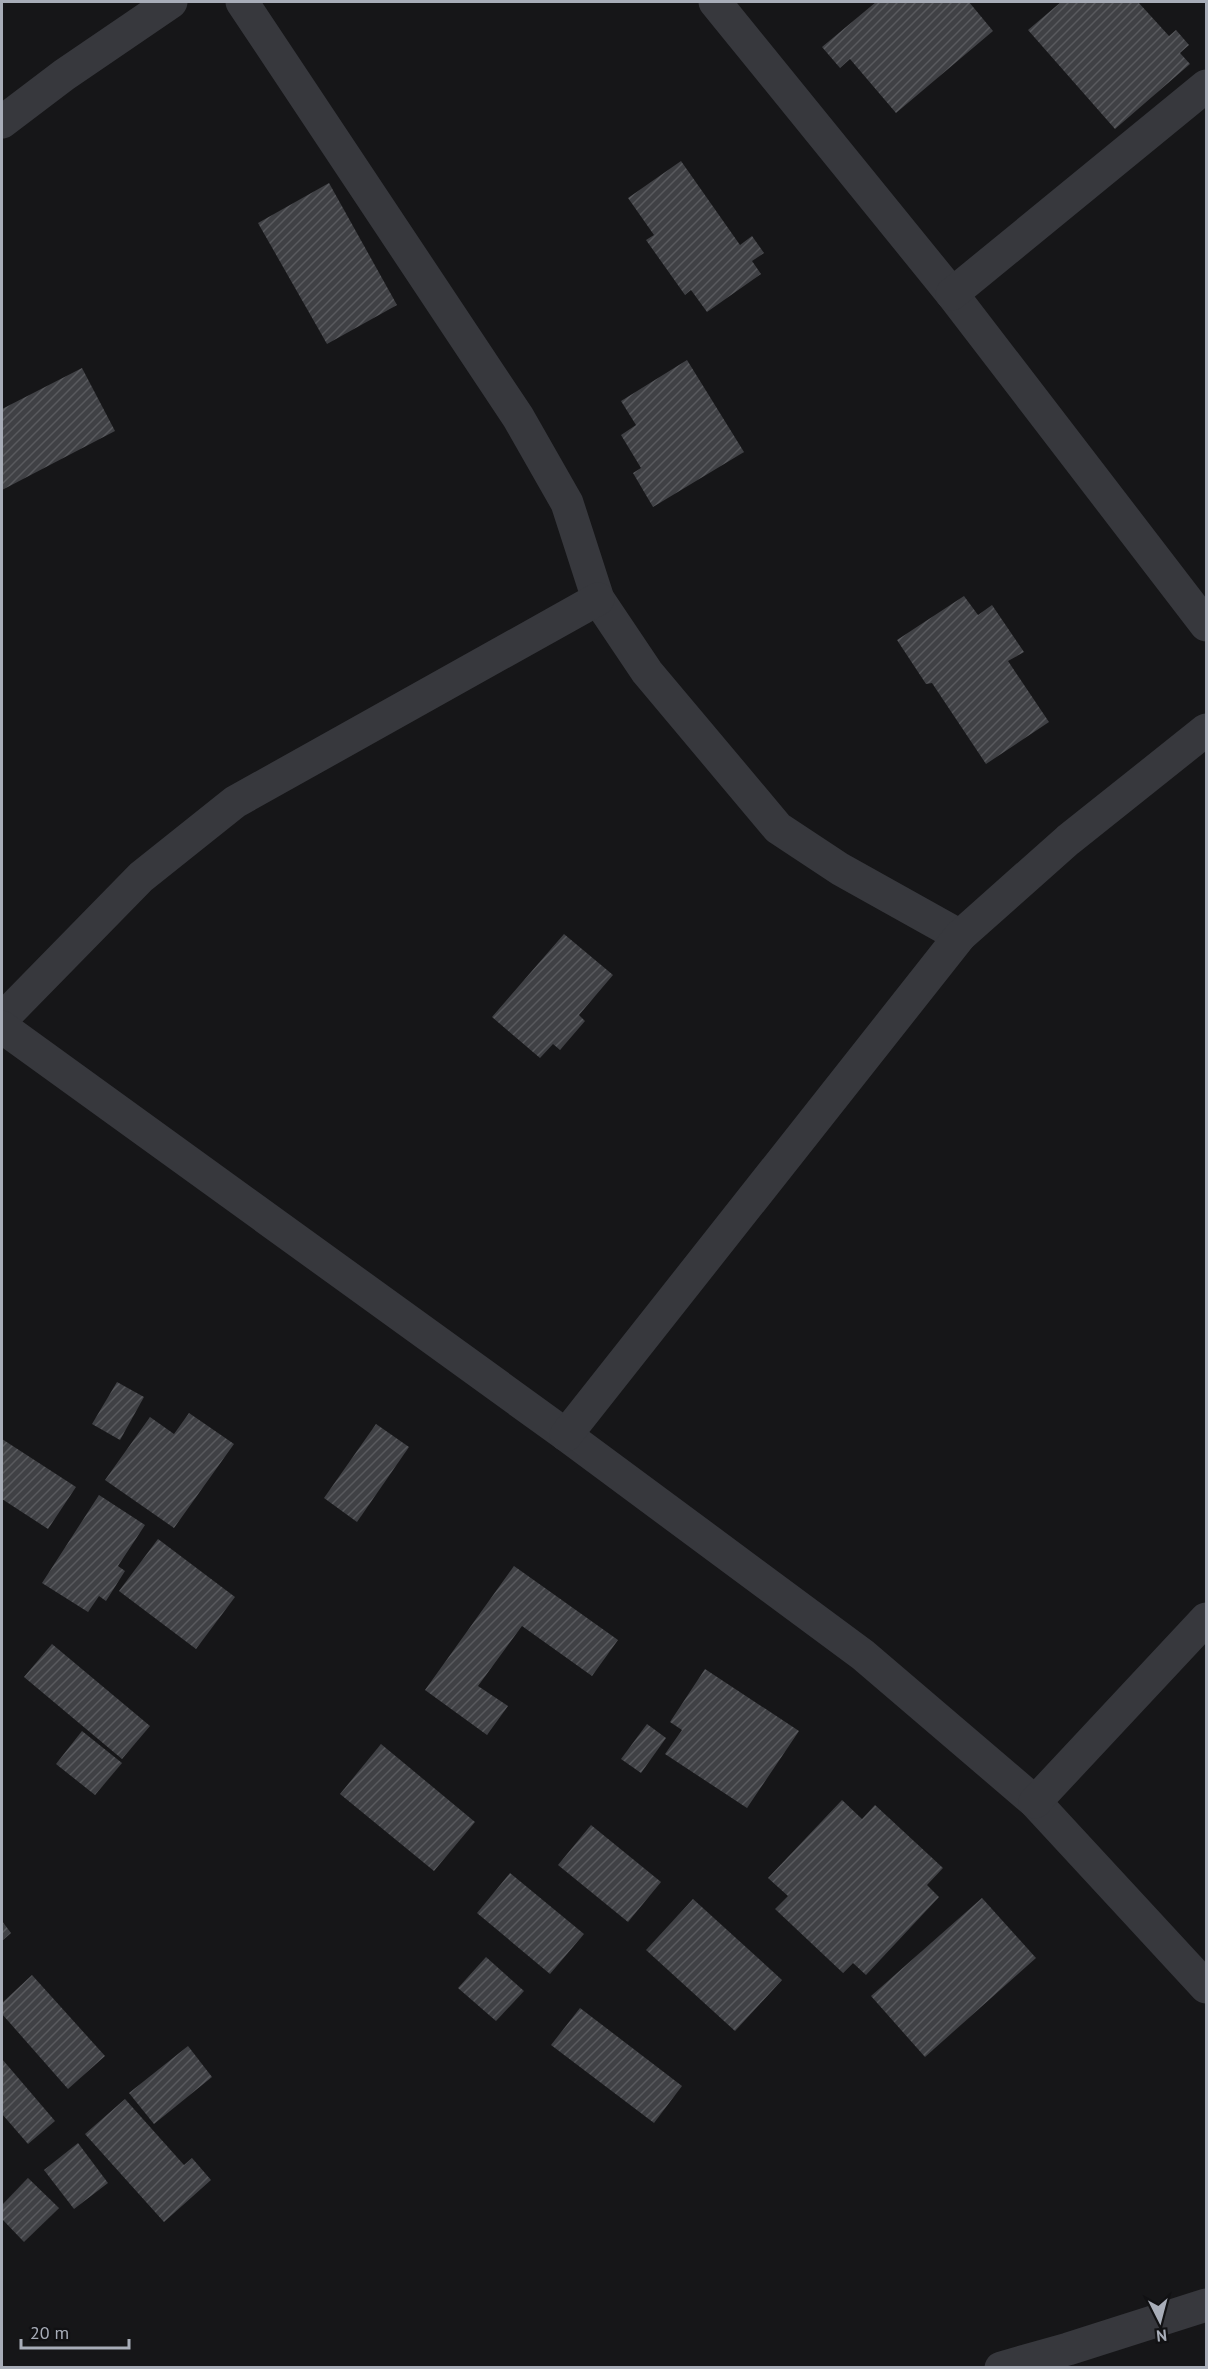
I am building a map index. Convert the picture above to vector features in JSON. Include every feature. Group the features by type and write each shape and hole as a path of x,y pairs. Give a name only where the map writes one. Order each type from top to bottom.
{"street":[{"path":"2,122 64,75 171,2"},
{"path":"242,2 518,417 567,503 598,599 647,672 778,828 840,869 960,936"},
{"path":"715,2 952,294 1206,624"},
{"path":"952,294 1206,86"},
{"path":"2,1020 141,877 235,802 598,599"},
{"path":"566,1435 960,936 1068,840 1206,730"},
{"path":"2,1026 566,1435 862,1655 1035,1802 1206,1987"},
{"path":"1035,1802 1206,1619"},
{"path":"1001,2367 1068,2349 1206,2305"}],"building":[{"path":"876,2 969,2 993,31 896,113 850,59 840,68 822,47"},
{"path":"1061,2 1138,2 1169,36 1176,30 1189,45 1180,53 1190,64 1115,129 1028,30"},
{"path":"681,161 740,245 752,236 764,253 752,261 761,274 707,312 691,290 685,295 646,240 654,235 628,198"},
{"path":"329,183 397,305 327,344 258,223"},
{"path":"687,360 744,452 653,507 633,473 641,468 621,435 636,425 621,401"},
{"path":"82,368 115,431 2,490 2,409"},
{"path":"964,596 978,615 992,605 1024,652 1008,661 1049,722 986,764 932,683 926,684 897,640"},
{"path":"564,934 613,975 579,1015 585,1021 560,1050 553,1044 540,1058 492,1017"},
{"path":"117,1382 144,1397 120,1440 92,1424"},
{"path":"189,1413 234,1444 174,1528 105,1480 150,1417 174,1434"},
{"path":"376,1424 409,1447 357,1522 324,1498"},
{"path":"2,1439 76,1487 48,1529 2,1499"},
{"path":"99,1495 145,1525 118,1566 125,1571 106,1601 99,1596 88,1612 42,1583"},
{"path":"158,1539 235,1597 196,1649 119,1591"},
{"path":"514,1566 618,1640 592,1676 522,1626 478,1686 508,1706 487,1735 425,1690"},
{"path":"52,1644 150,1726 122,1759 24,1677"},
{"path":"705,1669 799,1731 747,1808 665,1754 682,1730 670,1722"},
{"path":"647,1724 666,1738 641,1773 621,1759"},
{"path":"82,1731 122,1763 95,1795 56,1764"},
{"path":"381,1744 475,1822 434,1871 340,1794"},
{"path":"842,1800 862,1819 875,1805 943,1868 927,1885 939,1897 866,1975 853,1963 843,1973 775,1909 788,1896 768,1878"},
{"path":"591,1825 661,1882 628,1922 558,1865"},
{"path":"510,1873 584,1934 550,1974 477,1913"},
{"path":"982,1898 1036,1958 925,2057 871,1996"},
{"path":"693,1899 782,1980 735,2031 646,1950"},
{"path":"2,1921 11,1933 2,1941"},
{"path":"486,1957 524,1991 496,2021 458,1988"},
{"path":"32,1975 105,2056 68,2089 2,2014 2,2003"},
{"path":"580,2008 682,2086 654,2123 551,2045"},
{"path":"188,2046 212,2077 154,2124 129,2093"},
{"path":"2,2059 55,2121 28,2144 2,2114"},
{"path":"125,2099 184,2165 192,2158 211,2180 164,2222 85,2134"},
{"path":"78,2143 108,2183 74,2209 44,2170"},
{"path":"28,2178 59,2208 24,2242 2,2219 2,2205"}]}
